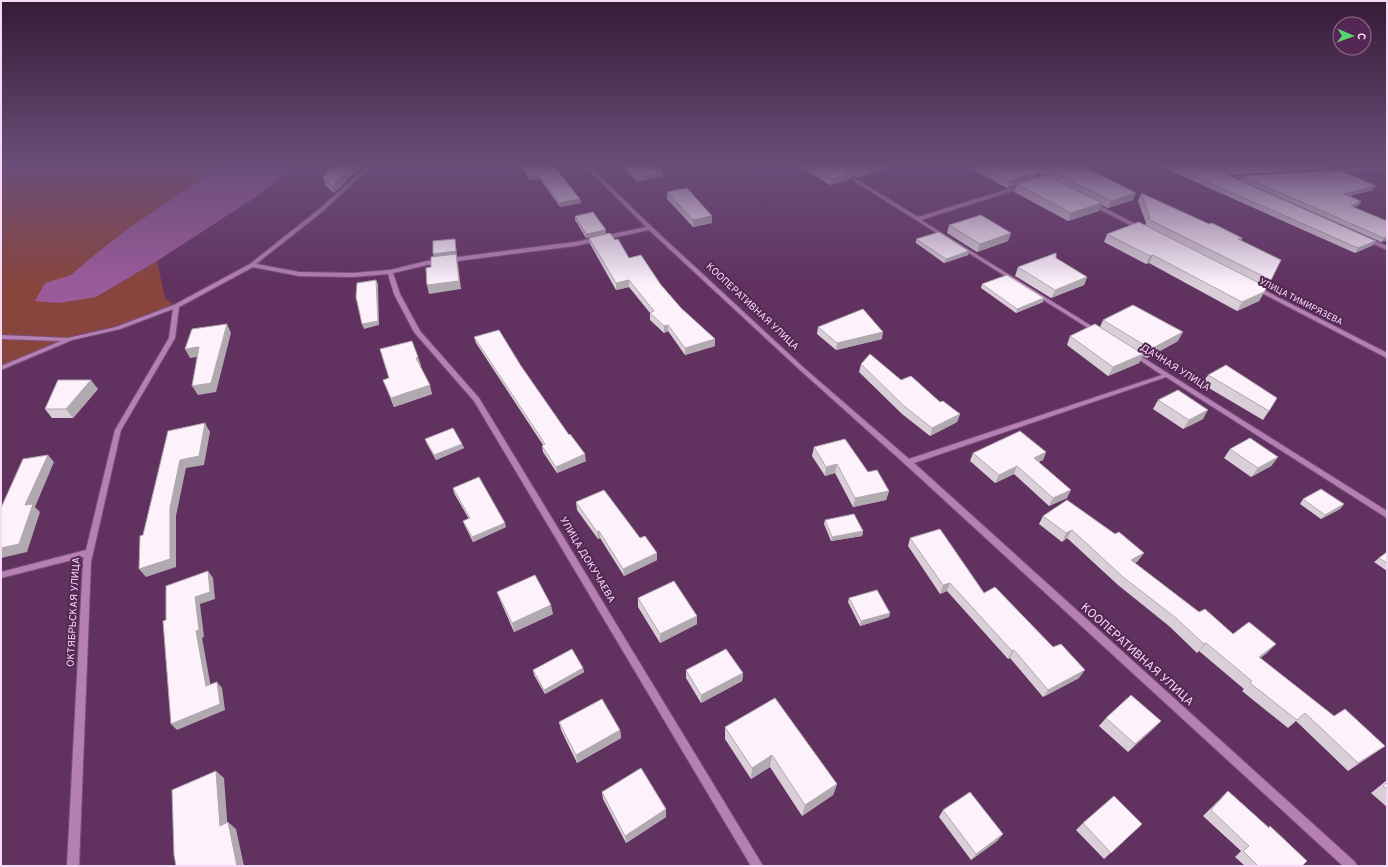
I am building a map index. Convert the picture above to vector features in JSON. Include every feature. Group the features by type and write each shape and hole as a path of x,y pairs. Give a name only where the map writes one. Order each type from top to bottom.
{"street":[{"path":"1,368 70,339 118,328 176,306 252,265 327,204"},
{"name":"КООПЕРАТИВНАЯ УЛИЦА","path":"626,204 802,369 908,462 1351,866"},
{"path":"896,204 1106,337"},
{"path":"918,218 963,204"},
{"path":"1094,204 1143,230"},
{"path":"252,265 299,274 353,275 390,272 427,263 575,244 650,228"},
{"path":"1358,235 1387,248"},
{"name":"УЛИЦА ДОКУЧАЕВА","path":"390,272 397,294 417,332 478,400 758,866"},
{"name":"УЛИЦА ТИМИРЯЗЕВА","path":"1247,284 1387,356"},
{"name":"ОКТЯБРЬСКАЯ УЛИЦА","path":"73,866 87,562 118,430 172,338 176,306"},
{"path":"1,337 70,339"},
{"name":"ДАЧНАЯ УЛИЦА","path":"1126,350 1387,515"},
{"path":"908,462 1167,375"},
{"path":"1,575 89,552"}],"shaded area":[{"path":"1,204 164,204 126,230 93,256 71,276 45,283 96,297 157,261 165,298 176,306 118,328 70,339 1,368"},
{"path":"164,204 244,204 157,261 96,297 59,303 35,301 45,283 71,275 126,230"}],"building":[{"path":"679,204 702,204 712,216 693,220"},
{"path":"1055,204 1097,204 1071,213"},
{"path":"1145,204 1166,204 1209,224 1212,223 1242,238 1238,239 1281,260 1271,280 1148,219 1150,218"},
{"path":"1259,204 1294,204 1376,241 1358,248"},
{"path":"1307,204 1354,204 1351,206 1387,221 1387,237 1384,238"},
{"path":"593,212 606,230 586,234 575,216"},
{"path":"981,215 1011,233 980,244 949,225"},
{"path":"1139,222 1267,287 1264,292 1242,302 1153,255 1150,256 1107,234"},
{"path":"939,232 969,251 946,259 916,239"},
{"path":"610,233 615,240 618,239 629,258 641,255 661,285 681,308 715,339 685,348 668,325 664,326 650,313 654,311 629,280 616,283 589,238"},
{"path":"455,239 456,251 433,254 433,241"},
{"path":"1056,253 1056,258 1087,277 1055,290 1018,267"},
{"path":"456,254 459,281 427,285 426,268 431,267 431,257"},
{"path":"1007,275 1044,298 1017,309 982,284"},
{"path":"376,280 378,321 362,324 356,297 357,283"},
{"path":"1133,305 1183,332 1151,349 1103,320"},
{"path":"863,309 883,332 837,343 818,327"},
{"path":"227,324 211,383 192,386 199,347 185,349 192,329"},
{"path":"1095,324 1143,354 1113,367 1070,336"},
{"path":"499,330 521,366 569,435 570,434 585,454 556,467 542,446 545,444 474,337"},
{"path":"412,341 418,357 416,358 430,385 391,398 383,380 389,378 380,349"},
{"path":"870,354 901,380 911,376 940,402 943,401 960,414 932,428 904,406 861,364"},
{"path":"1226,365 1277,398 1269,411 1208,375"},
{"path":"58,380 91,380 66,409 45,409"},
{"path":"1178,390 1208,410 1189,420 1158,400"},
{"path":"205,423 199,456 180,460 170,508 170,559 139,569 140,536 143,535 168,431"},
{"path":"453,428 462,444 434,455 425,439"},
{"path":"1020,431 1046,452 1034,458 1071,490 1053,498 1017,466 999,475 973,453"},
{"path":"1250,438 1278,457 1258,468 1230,449"},
{"path":"845,439 868,472 877,470 889,491 855,498 837,464 826,467 814,447"},
{"path":"48,455 25,505 33,504 19,544 1,548 1,508 23,459"},
{"path":"479,477 505,523 472,537 463,521 470,518 453,488"},
{"path":"1321,489 1344,504 1325,515 1303,499"},
{"path":"604,490 640,538 645,536 657,553 623,569 599,531 597,532 576,502"},
{"path":"1067,500 1115,534 1119,532 1144,553 1131,560 1199,612 1205,609 1233,634 1249,622 1276,644 1259,657 1334,716 1345,709 1385,746 1358,763 1305,713 1297,720 1250,683 1252,681 1206,643 1204,644 1176,618 1123,577 1072,530 1066,533 1043,516"},
{"path":"854,514 863,531 832,537 825,520"},
{"path":"940,529 984,593 995,587 1053,647 1061,644 1085,670 1048,690 1014,650 1012,651 950,583 943,585 910,538"},
{"path":"1387,552 1387,563 1379,558"},
{"path":"208,571 210,592 195,597 199,630 196,631 206,686 217,682 220,704 171,724 163,621 166,620 166,586"},
{"path":"535,575 551,605 512,623 497,592"},
{"path":"674,581 697,616 660,634 638,598"},
{"path":"877,590 890,613 861,621 849,598"},
{"path":"572,649 583,668 544,690 533,670"},
{"path":"726,649 743,673 701,695 686,670"},
{"path":"1131,695 1161,721 1135,744 1106,718"},
{"path":"775,698 837,784 805,805 772,755 752,768 725,727"},
{"path":"602,699 620,730 576,755 559,722"},
{"path":"641,768 666,809 625,836 602,792"},
{"path":"216,771 220,826 228,822 237,866 176,866 174,855 172,790"},
{"path":"1387,782 1387,789 1383,786"},
{"path":"1228,791 1269,828 1270,826 1307,861 1302,866 1258,866 1243,851 1249,846 1211,810"},
{"path":"970,792 1003,834 976,854 943,810"},
{"path":"1114,796 1142,824 1111,853 1083,823"}]}
